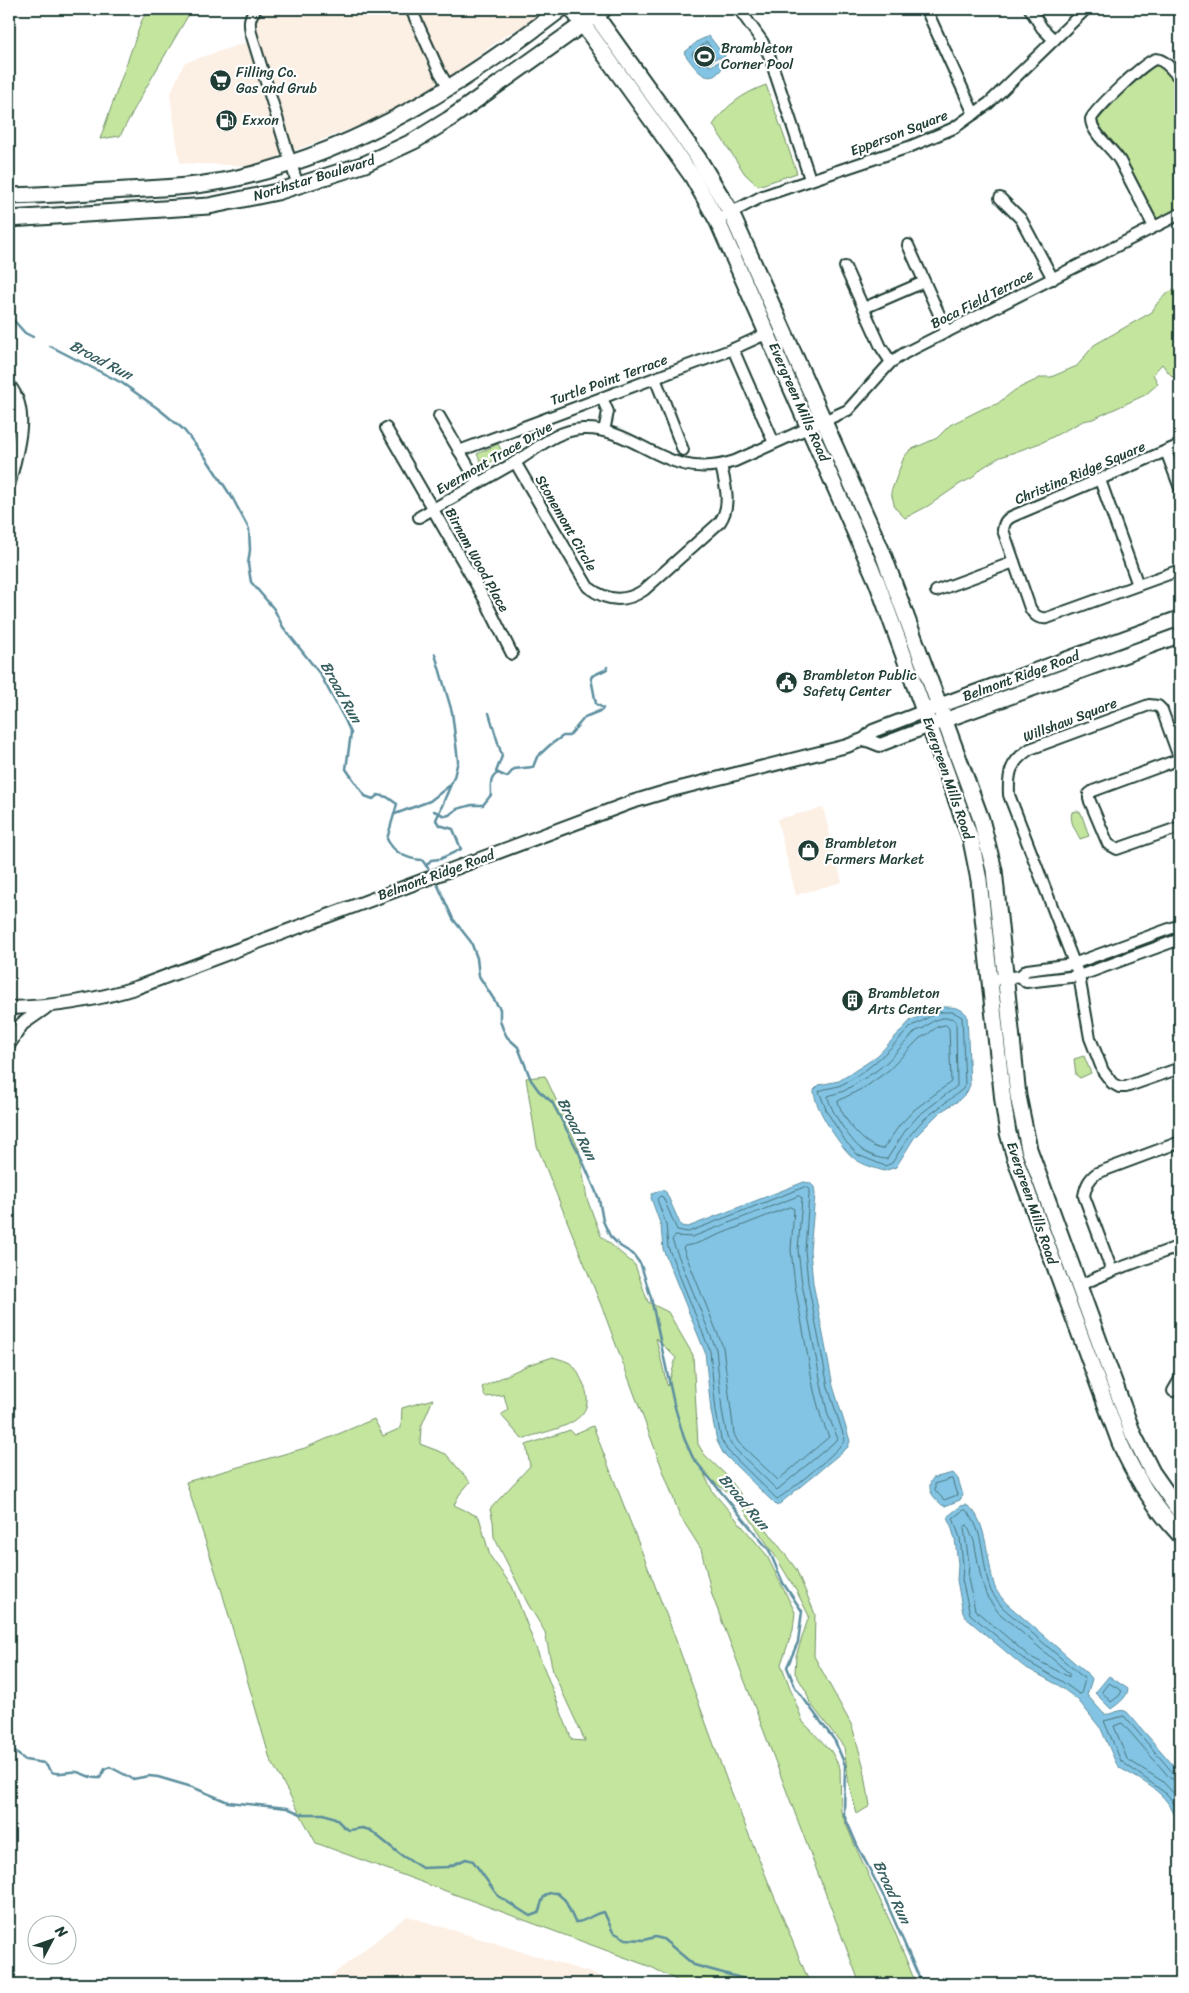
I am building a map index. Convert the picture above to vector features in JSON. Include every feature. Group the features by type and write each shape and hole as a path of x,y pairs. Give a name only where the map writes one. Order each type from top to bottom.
{"main road":[{"name":"Northstar Boulevard","path":"9,196 201,184 246,176 290,164 370,132 419,106 449,88 560,9"},
{"name":"Evergreen Mills Road","path":"572,9 692,176 724,216 768,333 877,582 966,823 972,846 979,880 1003,1101 1015,1158 1120,1443 1140,1483 1164,1517 1180,1535"},
{"name":"Northstar Boulevard","path":"9,219 189,208 256,197 298,186 365,164 414,141 468,107 583,25 597,11"},
{"name":"Evergreen Mills Road","path":"597,11 698,158 724,216 824,421 883,554 981,819 994,870 1012,977 1018,1096 1026,1140 1133,1434 1152,1472 1180,1512"},
{"name":"Belmont Ridge Road","path":"930,726 942,713 1180,618"},
{"name":"Belmont Ridge Road","path":"925,711 942,713 1180,635"}],"street":[{"path":"256,9 250,17 251,33 298,186"},
{"path":"411,9 439,71 449,88"},
{"path":"739,9 762,41 769,55 810,179"},
{"path":"926,9 974,114"},
{"path":"1030,9 1037,21 1054,40"},
{"name":"Epperson Square","path":"724,216 763,196 938,136 954,128 989,103 1086,9"},
{"path":"1154,227 1115,152 1093,129 1091,119 1120,87 1148,61 1157,59 1163,62 1180,79"},
{"path":"1000,198 1021,219 1053,279"},
{"name":"Boca Field Terrace","path":"810,427 848,410 891,362 1180,214"},
{"path":"908,245 947,332"},
{"path":"845,267 881,346 891,362"},
{"path":"864,308 924,282"},
{"name":"Turtle Point Terrace","path":"459,451 733,350 768,333"},
{"path":"733,350 774,443"},
{"path":"655,378 683,450"},
{"path":"9,386 18,406 20,426 9,483"},
{"path":"602,398 608,412 604,431"},
{"path":"439,416 478,483"},
{"name":"Evermont Trace Drive","path":"419,517 515,462 559,434 581,429 604,431 672,462 695,466 721,466 810,427"},
{"name":"Birnam Wood Place","path":"386,428 485,600 512,654"},
{"path":"1178,446 1180,457"},
{"name":"Christina Ridge Square","path":"1178,446 1008,518 1003,530 1030,608 1042,619 1180,570"},
{"path":"1166,451 1180,488"},
{"name":"Stonemont Circle","path":"515,462 588,587 597,594 615,600 630,598 644,590 720,522 728,498 721,466"},
{"path":"1100,480 1138,585"},
{"path":"936,591 1014,562"},
{"name":"Willshaw Square","path":"1180,759 1164,714 1158,706 1153,704 1030,748 1019,756 1012,767 1008,779 1010,795 1079,976 1090,1038 1103,1071 1112,1083 1119,1087 1126,1087 1180,1068"},
{"name":"Belmont Ridge Road","path":"9,1008 48,1007 95,999 147,984 639,800 830,752 866,739 873,731 925,711"},
{"name":"Belmont Ridge Road","path":"866,739 880,745 930,726"},
{"path":"1180,759 1089,794 1089,799 1108,844 1117,849 1180,827"},
{"path":"990,980 1012,977 1027,970 1074,964 1180,925"},
{"path":"1012,977 1026,982 1079,976 1180,939"},
{"path":"9,1044 22,1024 48,1007"},
{"path":"1112,1271 1084,1196 1085,1187 1097,1173 1180,1142"},
{"path":"1078,1286 1112,1271 1180,1246"},
{"path":"1173,1391 1180,1379"}],"shaded area":[{"path":"265,9 549,9 538,19 504,36 430,92 402,109 254,166 180,163 170,95 184,63 257,39 255,23 259,11"},
{"name":"Brambleton Farmers Market","path":"823,808 842,882 796,895 777,819"},
{"path":"407,1916 626,1984 321,1984"}],"green space":[{"path":"149,9 192,9 120,136 100,139 142,20"},
{"path":"1154,59 1180,79 1180,214 1154,227 1091,119"},
{"path":"766,85 797,173 758,186 745,174 713,125 736,100"},
{"path":"1180,288 1180,378 1175,379 1162,364 1153,374 1158,384 1145,395 1093,419 1083,421 1043,442 998,458 982,468 972,478 905,518 895,508 891,492 904,457 910,450 937,438 950,425 984,408 997,404 1015,390 1042,377 1051,377 1077,366 1094,345 1152,312 1163,297 1171,291"},
{"path":"498,444 504,455 483,466 477,454"},
{"path":"1077,811 1081,813 1089,836 1080,839 1071,819 1072,812"},
{"path":"1084,1056 1091,1073 1080,1078 1076,1075 1074,1059"},
{"path":"545,1076 579,1149 587,1199 601,1236 635,1265 648,1302 668,1312 693,1355 698,1444 704,1454 728,1477 796,1569 815,1614 814,1656 852,1726 864,1768 870,1806 857,1814 849,1785 844,1747 810,1703 806,1691 795,1673 796,1656 809,1616 774,1554 738,1501 704,1474 713,1492 766,1554 795,1612 793,1630 781,1664 803,1722 831,1751 840,1768 841,1812 916,1984 860,1984 712,1595 701,1549 680,1516 603,1310 537,1146 526,1078","holes":["656,1338 676,1358 668,1386"]},
{"path":"553,1357 569,1363 577,1371 587,1397 586,1408 580,1417 570,1423 522,1439 501,1415 508,1410 504,1395 485,1397 482,1387 528,1365"},
{"path":"433,1399 421,1427 420,1444 446,1454 470,1482 459,1495 454,1505 479,1517 490,1556 512,1586 572,1740 585,1741 553,1672 545,1632 528,1604 494,1537 490,1509 530,1466 526,1445 570,1430 574,1434 593,1426 673,1632 727,1781 810,1984 684,1984 651,1967 316,1843 270,1759 222,1592 186,1482 305,1448 374,1419 383,1436 401,1428 402,1408"}],"water":[{"name":"Brambleton Corner Pool","path":"709,36 725,55 724,58 716,58 708,65 711,66 720,61 724,65 718,73 708,77 693,65 684,53 698,41"},
{"path":"940,1007 958,1009 967,1015 970,1085 967,1092 958,1101 940,1112 914,1138 896,1167 884,1171 862,1163 849,1154 829,1127 818,1106 814,1090 819,1085 839,1081 870,1061 911,1020"},
{"path":"804,1182 810,1183 814,1187 810,1251 813,1283 833,1386 850,1441 848,1447 777,1506 723,1453 717,1441 711,1411 705,1352 663,1249 661,1226 651,1198 652,1194 662,1190 666,1192 681,1226 688,1227"},
{"path":"953,1473 958,1479 963,1495 960,1500 945,1506 934,1496 930,1486 933,1478"},
{"path":"966,1505 979,1520 993,1581 996,1590 1006,1603 1090,1676 1092,1679 1087,1695 1104,1714 1121,1710 1127,1712 1180,1773 1180,1836 1173,1811 1167,1802 1152,1787 1120,1768 1101,1729 1078,1700 1058,1685 1023,1666 966,1618 963,1613 957,1580 958,1564 955,1539 948,1516 961,1506"},
{"path":"1109,1676 1128,1689 1124,1698 1111,1709 1095,1693"}],"waterway":[{"name":"Broad Run","path":"9,230 12,224"},
{"name":"Broad Run","path":"9,315 25,333 33,337"},
{"name":"Broad Run","path":"50,346 122,383 160,410 183,429 206,458 233,499 249,529 250,550 248,564 251,582 274,609 283,627 320,674 351,733 346,769 365,796 373,799 378,795 387,797 397,804 387,839 397,852 422,860 431,872"},
{"path":"426,866 431,860 440,859 461,849 453,829 439,825 436,820 454,777 458,761 452,712 435,654"},
{"path":"489,713 502,756 496,772 507,777 514,769 533,767 537,757 550,745 563,736 569,736 585,717 602,710 603,708 596,704 591,678 607,669 607,667"},
{"path":"434,811 445,816 457,809 472,805 483,805 491,795 492,780 498,773"},
{"path":"395,814 430,801 449,786"},
{"name":"Broad Run","path":"435,879 453,919 471,942 477,958 479,976 500,1009 500,1021 507,1037 518,1047 531,1080 539,1091 552,1102 580,1155 599,1199 603,1221 610,1236 620,1246 633,1254 641,1265 651,1298 674,1404 684,1438 693,1458 769,1550 783,1583 802,1611 798,1642 787,1667 795,1687 835,1741 845,1765 844,1815 885,1899 922,1984"},
{"path":"9,1747 25,1760 44,1763 55,1773 74,1772 93,1778 100,1778 105,1769 110,1767 133,1779 149,1776 158,1777 192,1787 228,1802 287,1808 301,1814 324,1814 335,1818 349,1830 362,1828 370,1830 401,1855 422,1868 448,1867 466,1859 473,1861 498,1896 530,1916 538,1913 545,1896 557,1893 565,1900 575,1922 604,1912 613,1932 626,1939 644,1940 655,1937 663,1939 694,1965 763,1984"}],"place":[{"name":"Brambleton Corner Pool","path":"705,56"},
{"name":"Filling Co. Gas and Grub","path":"220,80"},
{"name":"Exxon","path":"226,120"},
{"name":"Brambleton Public Safety Center","path":"787,683"},
{"name":"Brambleton Farmers Market","path":"809,851"},
{"name":"Brambleton Arts Center","path":"852,1001"}]}
